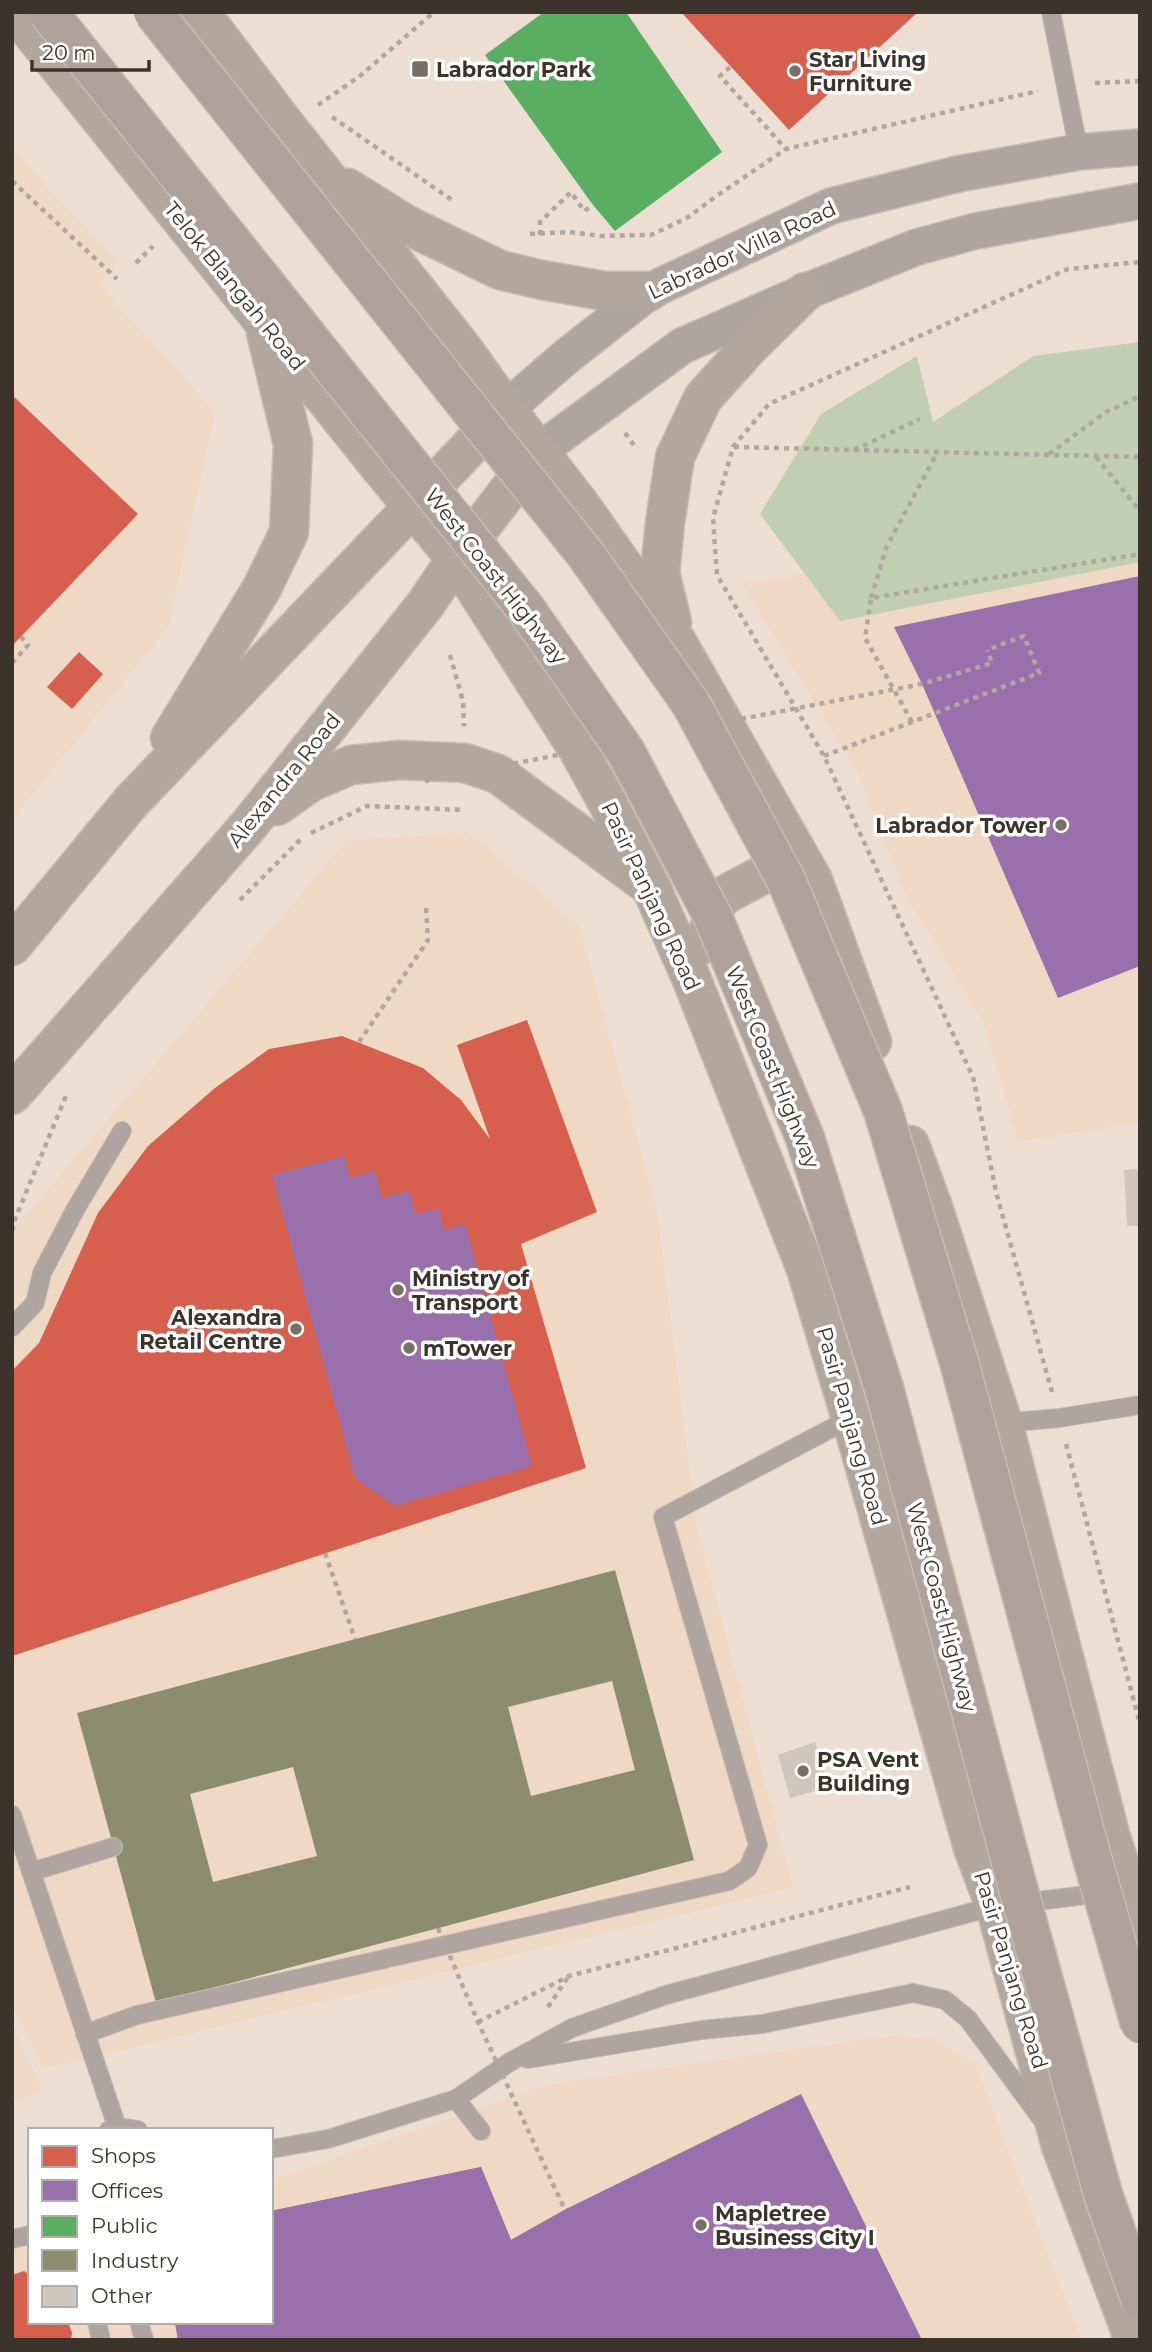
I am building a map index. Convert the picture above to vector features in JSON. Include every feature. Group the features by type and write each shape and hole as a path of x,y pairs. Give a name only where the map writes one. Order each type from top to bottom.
{"highway":[{"name":"West Coast Highway","path":"48,12 526,609 626,752 713,917 805,1139 880,1375 1103,2194 1140,2299"},
{"path":"153,12 586,555 691,704 786,880 883,1111 959,1362 1092,1858 1140,2025"}],"main road":[{"name":"Telok Blangah Road","path":"15,12 456,559"},
{"path":"200,12 287,127 463,349 677,642 813,880 928,1194 1003,1423 1110,1834 1140,1927"},
{"path":"326,173 407,225 500,270 542,281 605,291 650,291"},
{"path":"677,642 660,573 676,457 703,398 750,346 805,292"},
{"path":"130,803 262,588 289,532 293,444 263,321"},
{"path":"12,946 130,803 506,409"},
{"name":"Alexandra Road","path":"12,1095 249,825 425,605 456,559 539,451"},
{"name":"Pasir Panjang Road","path":"456,559 579,751 651,887 692,980 806,1269 973,1848 995,1906 1061,2146 1134,2340"},
{"path":"249,825 311,782 351,765 400,760 465,763 498,774 651,887"},
{"path":"692,980 719,898 798,856"}],"street":[{"name":"Labrador Villa Road","path":"506,409 567,356 650,291 831,206 958,174 1088,151 1140,147"},
{"name":"Labrador Villa Road","path":"1088,151 1140,161"},
{"path":"539,451 682,346 805,292 917,247 976,231 1132,197"}],"lane":[{"path":"1051,12 1065,85 1088,151"},
{"path":"12,1328 35,1303 42,1273 75,1210 122,1131"},
{"path":"1003,1423 1059,1418 1140,1405"},
{"path":"85,2034 137,2015 729,1881 748,1868 758,1845 663,1517 851,1418"},
{"path":"12,1815 85,2034 113,2128"},
{"path":"31,1872 113,1847"},
{"path":"273,2149 328,2139 456,2099 510,2062 572,2028 666,1995 995,1906 1128,1890"},
{"path":"510,2062 702,2030 762,2024 913,1993 945,2000 968,2019 1061,2146"},
{"path":"456,2099 481,2131"}],"path":[{"path":"434,12 360,76 317,106 459,205"},
{"path":"730,67 720,76 786,149"},
{"path":"528,234 570,232 600,236 651,235 687,218 786,149 1065,85 1140,81"},
{"path":"12,181 117,279"},
{"path":"540,234 540,222 571,192 584,211 593,205"},
{"path":"1140,262 1068,269 769,404 733,447 713,518 717,575 824,756 974,1077 996,1192 1140,1724"},
{"path":"1048,455 1106,412 1140,396"},
{"path":"854,450 920,419"},
{"path":"733,447 1140,457"},
{"path":"912,722 865,638 871,598 886,548 938,452"},
{"path":"1095,456 1140,511"},
{"path":"871,598 1140,554"},
{"path":"824,756 1039,673 1024,636 987,650"},
{"path":"12,663 29,645 21,637"},
{"path":"450,655 463,701 464,734"},
{"path":"237,903 304,836 367,806 464,810"},
{"path":"359,1042 428,940 426,908"},
{"path":"12,1231 67,1093"},
{"path":"325,1553 355,1639"},
{"path":"478,2022 569,1976 910,1887"},
{"path":"438,1928 478,2022 565,2210"}],"shaded area":[{"path":"12,149 117,260 99,284 215,412 168,627 12,820"},
{"path":"1140,520 1140,1122 1019,1142 983,1021 907,898 856,770 742,584"},
{"path":"468,832 579,925 657,1211 696,1524 793,1888 44,2069 12,2005 12,1231 346,841"},
{"path":"12,2023 43,2091 12,2101"},
{"path":"897,2035 935,2039 975,2064 1081,2340 12,2340 12,2241 28,2253 28,2324 273,2324 273,2179 545,2085"}],"green space":[{"path":"1140,342 1140,562 840,621 760,514 821,414 917,356 933,422 1033,356"}],"building: Shops":[{"name":"Star Living Furniture","path":"681,12 918,12 789,130"},
{"path":"12,395 138,514 12,646"},
{"path":"79,652 103,674 72,709 47,687"},
{"name":"Alexandra Retail Centre","path":"527,1020 597,1212 521,1244 586,1468 12,1656 12,1371 39,1343 98,1213 148,1146 215,1088 269,1049 342,1036 423,1068 461,1100 490,1139 457,1045"},
{"path":"481,2167 511,2240 568,2208 633,2340 178,2340 175,2324 273,2324 273,2211"},
{"path":"24,2271 28,2274 28,2324 69,2324 71,2340 12,2340 12,2275"}],"building: Offices":[{"name":"Labrador Tower","path":"1140,576 1140,966 1058,998 922,684 894,627"},
{"name":"mTower","path":"344,1156 350,1178 375,1171 382,1198 409,1191 416,1214 438,1208 444,1230 465,1224 532,1466 395,1506 355,1478 272,1175"},
{"name":"Mapletree Business City I","path":"801,2094 922,2340 178,2340 175,2324 273,2324 273,2211 481,2167 511,2240 568,2208"}],"building: Public":[{"path":"544,12 626,12 722,152 615,231 593,205 485,55"}],"building: Industry":[{"path":"615,1570 694,1860 156,2003 77,1713","holes":["612,1681 635,1770 531,1796 508,1707","293,1767 317,1856 213,1882 190,1794"]}],"building: Other":[{"path":"1140,1169 1140,1226 1127,1226 1124,1170"},
{"name":"PSA Vent Building","path":"815,1742 829,1787 790,1798 778,1755"}],"place":[{"name":"Labrador Park","path":"420,69"},
{"name":"Star Living Furniture","path":"795,71"},
{"name":"Labrador Tower","path":"1061,825"},
{"name":"Ministry of Transport","path":"398,1290"},
{"name":"Alexandra Retail Centre","path":"296,1329"},
{"name":"mTower","path":"409,1348"},
{"name":"PSA Vent Building","path":"803,1771"},
{"name":"Mapletree Business City I","path":"701,2225"}]}
